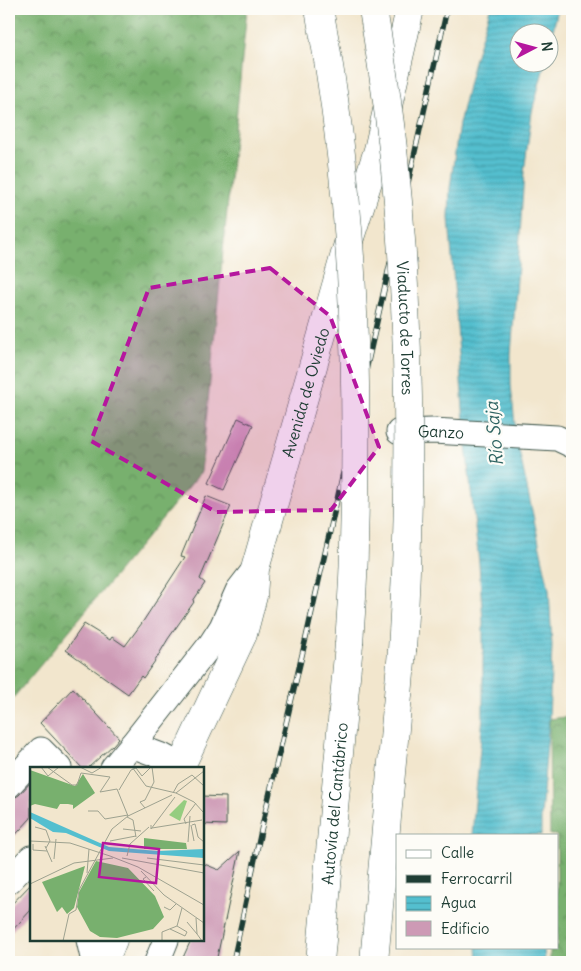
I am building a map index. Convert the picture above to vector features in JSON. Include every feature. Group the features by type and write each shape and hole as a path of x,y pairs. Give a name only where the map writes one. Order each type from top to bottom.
{"highway":[{"path":"305,962 348,651 354,544 356,402 354,334 344,178 329,57 320,9"},
{"name":"Viaducto de Torres","path":"372,9 394,158 404,276 407,339 409,474 402,651"},
{"name":"Avenida de Oviedo","path":"181,767 243,634 253,596 254,569 347,247 378,150 410,9"},
{"name":"Autovía del Cantábrico","path":"320,962 348,651"},
{"path":"398,834 402,726 402,651"},
{"path":"374,962 402,651"},
{"path":"390,962 396,857"},
{"path":"104,962 113,941"}],"street":[{"name":"Ganzo","path":"399,432 433,431 565,441"},
{"path":"114,767 211,644 222,627 238,591 254,569"},
{"path":"132,745 164,757 179,767"},
{"path":"9,785 41,750 58,767"},
{"path":"9,882 30,859"},
{"path":"89,941 94,962"},
{"path":"157,962 166,941"}],"highlighted area":[{"path":"270,268 330,316 379,447 331,510 216,512 91,441 149,288"}],"green space":[{"path":"9,9 247,9 201,472 9,703"},
{"path":"572,716 572,962 550,962 550,948 558,948 558,834 550,834 549,719"}],"water":[{"name":"Río Saja","path":"490,9 558,9 555,22 508,22 508,72 543,72 532,112 524,172 511,354 511,385 515,425 549,589 552,646 541,834 472,834 483,716 483,622 479,563 465,436 449,218 450,188 459,124 474,61"},
{"path":"477,948 544,948 545,962 478,962"}],"building":[{"path":"238,418 253,425 224,490 209,483"},
{"path":"206,496 231,506 200,579 205,583 155,661 128,694 66,650 84,624 110,640 112,637 125,646 185,557 181,556"},
{"path":"73,688 119,738 89,767 81,767 40,723"},
{"path":"30,783 30,819 9,842 9,799 19,795"},
{"path":"204,796 226,797 226,825 204,824"},
{"path":"240,851 216,962 181,962 191,941 204,941 204,864 219,870"},
{"path":"30,885 30,911 9,934 9,907"}],"railway":[{"path":"233,962 262,826 447,9"}]}
